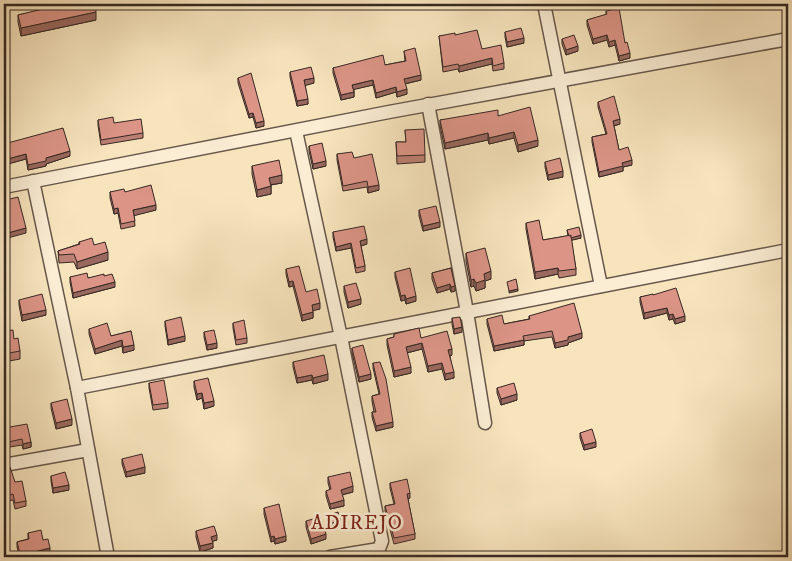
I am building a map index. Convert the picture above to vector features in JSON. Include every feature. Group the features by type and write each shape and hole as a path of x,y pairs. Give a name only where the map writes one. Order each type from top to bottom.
{"street":[{"path":"544,4 558,81 601,286"},
{"path":"4,186 428,104 788,39"},
{"path":"428,104 467,312 485,423"},
{"path":"296,130 341,337 382,541 379,549 367,553 330,557"},
{"path":"33,181 77,388 108,557"},
{"path":"77,388 788,250"},
{"path":"4,465 88,450"}],"building":[{"path":"50,4 76,4 76,7 95,4 96,12 21,28 18,15 51,7"},
{"path":"619,8 625,43 627,42 630,53 619,56 615,40 609,42 607,35 593,39 587,20 607,14 606,11"},
{"path":"521,28 524,38 507,42 505,32"},
{"path":"477,30 482,49 501,45 504,63 493,66 492,58 459,66 458,64 443,67 439,36 455,33 455,35"},
{"path":"574,35 578,46 566,50 562,39"},
{"path":"415,48 421,75 404,79 407,89 397,92 396,87 376,93 373,80 352,85 354,92 341,95 333,68 383,55 385,65 406,61 404,51"},
{"path":"311,67 314,78 304,80 308,99 297,101 290,72"},
{"path":"251,73 264,121 256,123 253,113 249,114 238,78"},
{"path":"614,96 620,119 613,121 619,150 628,147 632,160 622,163 623,166 599,172 592,137 607,134 598,102"},
{"path":"530,107 538,140 518,145 514,132 489,138 488,133 445,143 440,120 498,110 498,116"},
{"path":"113,117 114,123 141,119 143,133 101,140 98,120"},
{"path":"63,128 70,151 46,158 46,161 28,165 26,154 4,160 4,144"},
{"path":"424,129 425,155 397,156 396,142 406,142 405,130"},
{"path":"322,143 326,161 313,164 309,146"},
{"path":"352,152 354,158 372,154 379,185 368,187 367,181 343,186 337,154"},
{"path":"560,158 563,171 548,175 545,162"},
{"path":"279,160 282,175 269,178 271,186 257,190 252,166"},
{"path":"151,185 156,205 133,210 135,221 121,224 118,208 114,209 110,192 124,189 125,192"},
{"path":"18,197 26,228 4,234 4,210 8,209 6,200"},
{"path":"436,206 440,222 423,226 419,210"},
{"path":"539,220 543,240 571,235 576,269 559,271 558,268 535,272 526,223"},
{"path":"364,226 367,239 360,241 365,266 356,268 351,243 336,247 333,232"},
{"path":"579,227 581,235 571,238 567,230"},
{"path":"92,238 94,245 105,242 108,252 77,262 74,254 59,255 58,251"},
{"path":"485,248 491,271 484,274 485,280 476,283 474,279 471,280 466,253"},
{"path":"299,266 306,292 317,289 320,303 312,305 313,312 302,315 293,281 289,282 286,269"},
{"path":"410,268 416,296 406,299 405,295 401,296 395,272"},
{"path":"451,268 455,286 451,287 450,284 437,288 432,273"},
{"path":"87,273 88,278 112,274 115,282 73,293 70,277"},
{"path":"516,279 518,289 509,291 507,282"},
{"path":"356,283 361,299 348,302 344,286"},
{"path":"676,288 685,316 675,319 673,314 669,315 667,308 644,313 640,297"},
{"path":"42,294 46,310 22,315 19,300"},
{"path":"574,303 582,333 568,337 568,340 555,343 552,331 523,336 524,340 494,346 487,319 502,315 504,324 530,319 529,316"},
{"path":"181,317 185,336 168,340 165,321"},
{"path":"460,317 462,327 454,329 452,318"},
{"path":"244,320 247,338 236,340 233,323"},
{"path":"107,323 111,336 131,331 134,345 123,347 122,340 95,349 89,329"},
{"path":"419,328 421,338 447,331 452,349 448,350 454,372 445,374 442,363 428,366 422,343 406,347 411,367 394,371 387,339 394,337 394,334"},
{"path":"13,330 14,339 18,338 20,351 4,354 4,331"},
{"path":"214,330 217,343 207,345 204,332"},
{"path":"363,345 371,374 359,377 352,348"},
{"path":"324,355 328,374 313,378 312,375 297,378 293,362"},
{"path":"380,362 386,379 393,422 376,426 372,412 376,412 372,396 380,394 373,363"},
{"path":"208,378 214,401 204,403 202,393 197,394 194,381"},
{"path":"164,380 168,403 153,405 149,383"},
{"path":"514,383 517,394 501,399 497,388"},
{"path":"6,393 9,406 4,407 4,394"},
{"path":"67,399 72,419 56,423 51,403"},
{"path":"27,424 31,442 23,444 22,439 4,443 4,428"},
{"path":"592,429 596,442 584,445 580,433"},
{"path":"142,454 145,467 126,472 122,459"},
{"path":"10,467 15,482 22,481 26,501 15,503 13,494 6,496 4,490 4,468"},
{"path":"65,472 69,485 53,488 51,476"},
{"path":"350,472 353,486 341,490 344,500 330,504 326,491 331,489 328,477"},
{"path":"407,479 410,493 407,494 415,534 394,538 385,506 395,504 390,483"},
{"path":"279,504 286,536 275,539 274,536 271,537 264,508"},
{"path":"338,512 341,520 329,524 326,516"},
{"path":"320,517 326,534 311,539 306,521"},
{"path":"214,526 217,535 211,537 213,543 200,546 196,531"},
{"path":"41,530 43,540 48,539 50,548 34,552 35,557 21,557 17,542 29,539 28,533"}],"district":[{"name":"ADIREJO","path":"357,523"}]}
